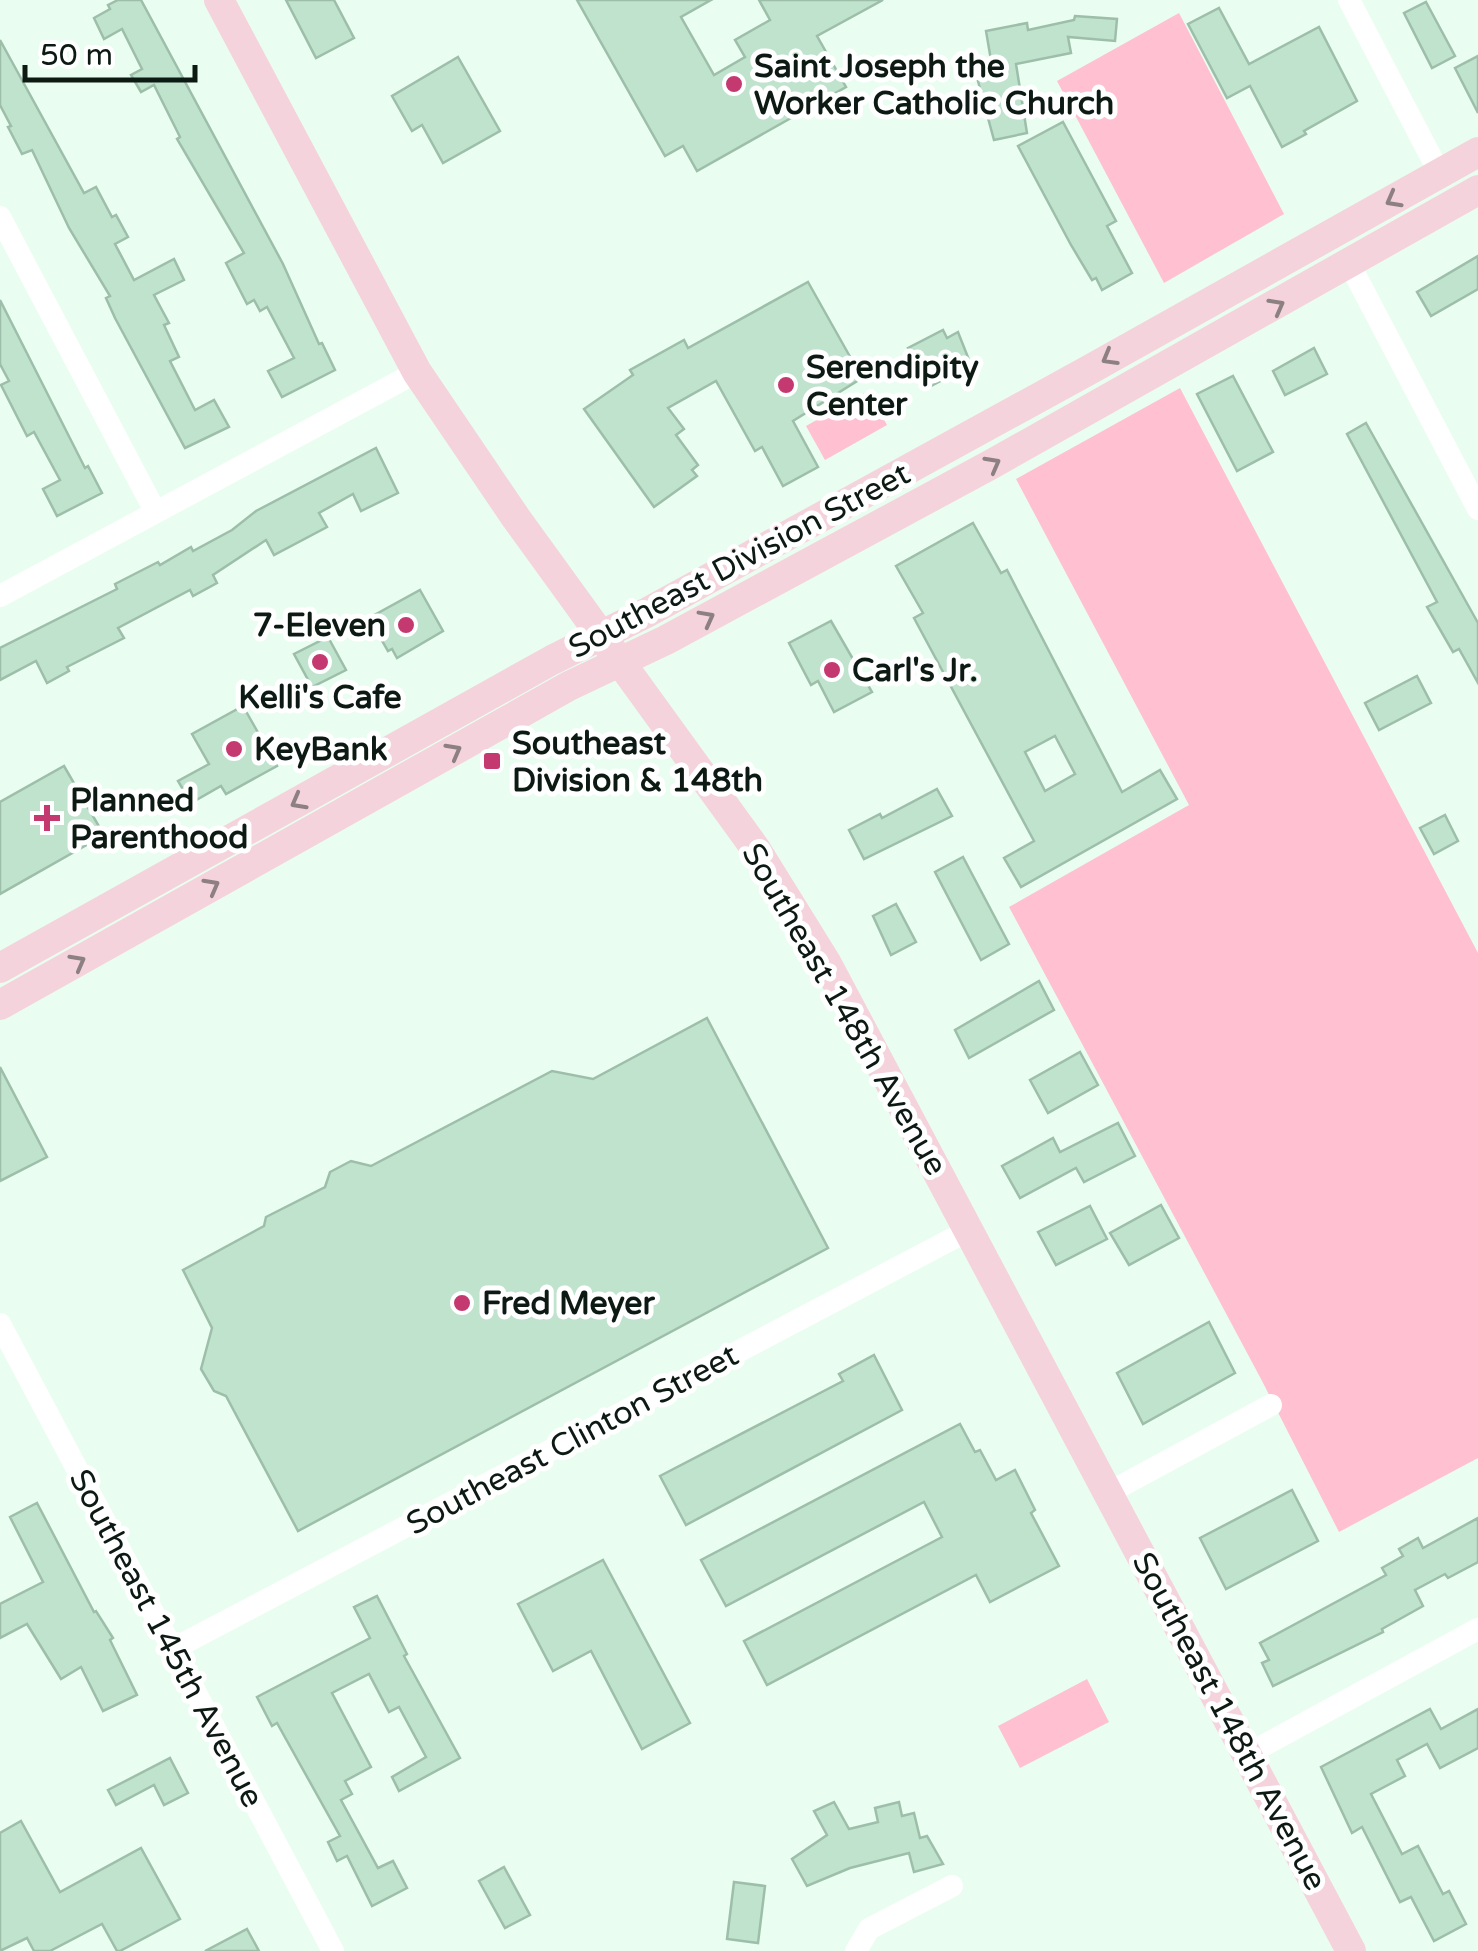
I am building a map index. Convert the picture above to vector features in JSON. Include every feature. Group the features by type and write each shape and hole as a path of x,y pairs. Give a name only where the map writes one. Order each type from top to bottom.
{"main road":[{"name":"Southeast 148th Avenue","path":"219,0 417,372 510,509 774,876 827,964 1352,1951"},
{"name":"Southeast Division Street","path":"0,968 1478,152"},
{"path":"1427,221 1440,174"},
{"name":"Southeast Division Street","path":"0,1005 569,686 973,474 1478,190"}],"street":[{"path":"1349,0 1440,174"},
{"path":"0,217 155,510"},
{"path":"1350,265 1478,509"},
{"path":"0,596 417,372"},
{"name":"Southeast Clinton Street","path":"174,1650 971,1229"},
{"name":"Southeast 145th Avenue","path":"0,1324 333,1951"},
{"path":"1110,1492 1271,1405"},
{"path":"1248,1754 1478,1629"},
{"path":"856,1951 869,1929 952,1886"}],"shaded area":[{"path":"1179,13 1284,214 1164,283 1057,81"},
{"path":"1180,388 1478,953 1478,1458 1339,1532 1009,907 1189,805 1016,479"},
{"path":"868,391 887,425 825,460 806,426"},
{"path":"1087,1679 1109,1722 1020,1768 998,1726"}],"building":[{"path":"118,0 141,0 283,264 335,370 282,397 268,371 294,358 267,307 260,311 254,300 247,304 226,263 244,253 177,139 180,137 154,85 141,92 131,75 142,69 122,29 104,39 94,18"},
{"path":"286,0 334,0 354,38 316,58"},
{"name":"Saint Joseph the Worker Catholic Church","path":"577,0 711,0 681,17 714,75 745,57 735,40 770,20 759,0 883,0 817,36 846,87 697,171 683,146 665,156"},
{"path":"1426,2 1455,56 1432,68 1404,13"},
{"path":"1219,8 1249,64 1319,27 1357,101 1282,147 1250,86 1227,98 1188,24"},
{"path":"1075,16 1117,19 1115,41 1068,37 1071,53 1016,64 1027,133 994,140 975,70 992,66 986,31 1027,23 1028,30 1074,20"},
{"path":"0,40 84,193 96,187 112,217 116,215 128,237 115,244 134,280 174,259 184,280 154,295 169,323 164,325 179,357 170,361 195,410 214,400 229,427 185,448 32,150 22,154 8,127 11,126 0,105"},
{"path":"1478,56 1478,113 1455,68"},
{"path":"458,57 500,131 443,163 422,125 412,131 392,96"},
{"path":"1063,122 1116,221 1107,226 1132,273 1102,290 1071,245 1018,146"},
{"path":"1478,256 1478,289 1431,316 1417,292"},
{"path":"808,282 862,378 793,421 818,467 783,486 762,447 755,451 716,381 668,408 684,429 676,435 698,465 692,470 697,476 654,507 584,409 633,375 630,370 684,340 688,348"},
{"path":"0,300 85,468 88,466 102,493 57,516 43,489 60,480 34,432 27,436 1,385 9,381 0,364"},
{"path":"943,330 947,338 958,332 971,365 929,387 908,348"},
{"path":"1314,348 1327,374 1285,395 1273,371"},
{"path":"1233,376 1273,452 1237,471 1197,394"},
{"path":"1366,423 1478,623 1478,683 1459,649 1453,652 1427,607 1437,602 1347,434"},
{"path":"376,448 398,493 361,511 353,494 319,513 327,527 274,555 266,540 213,575 217,583 193,596 190,590 118,628 124,638 67,667 69,671 47,683 36,661 0,680 0,648 117,589 115,584 158,562 160,565 191,547 193,551 232,530 256,511"},
{"path":"973,523 1001,573 1007,570 1122,792 1160,770 1177,799 1021,887 1004,858 1034,841 914,618 923,613 896,566","holes":["1055,736 1075,774 1045,791 1025,752"]},
{"name":"7-Eleven","path":"420,590 443,631 397,658 392,649 388,651 369,618"},
{"name":"Carl's Jr.","path":"831,621 872,692 834,712 818,681 811,685 789,643"},
{"name":"Kelli's Cafe","path":"328,637 346,670 312,687 294,654"},
{"path":"1417,676 1431,703 1379,730 1365,703"},
{"name":"KeyBank","path":"243,706 277,766 226,794 221,786 191,803 178,781 209,764 192,734"},
{"name":"Planned Parenthood","path":"64,766 104,835 0,894 0,802"},
{"path":"937,789 952,816 864,859 849,830 880,814 882,818"},
{"path":"1445,815 1458,841 1434,854 1420,828"},
{"path":"963,857 1009,944 981,960 935,872"},
{"path":"896,904 916,942 891,955 873,916"},
{"path":"1039,981 1054,1010 969,1058 955,1030"},
{"name":"Fred Meyer","path":"707,1018 828,1248 298,1531 226,1396 214,1391 201,1369 212,1328 183,1270 264,1226 266,1217 325,1187 330,1172 351,1161 371,1166 552,1071 593,1079"},
{"path":"1080,1052 1098,1085 1048,1113 1030,1080"},
{"path":"0,1067 47,1157 0,1181"},
{"path":"1118,1123 1135,1156 1084,1182 1076,1168 1020,1198 1002,1166 1053,1138 1060,1152"},
{"path":"1161,1205 1179,1238 1129,1265 1110,1233"},
{"path":"1090,1206 1107,1239 1056,1265 1038,1232"},
{"path":"1209,1322 1235,1373 1143,1424 1117,1373"},
{"path":"874,1355 902,1410 686,1525 660,1476 843,1381 839,1374"},
{"path":"960,1424 996,1480 1015,1470 1035,1510 1031,1513 1059,1566 990,1602 976,1575 767,1685 744,1641 942,1537 924,1502 726,1606 701,1560"},
{"path":"1292,1490 1318,1541 1226,1589 1200,1538"},
{"path":"37,1503 94,1612 113,1638 110,1640 137,1695 103,1711 81,1667 61,1679 27,1624 0,1638 0,1604 43,1582 10,1517"},
{"path":"1478,1518 1478,1562 1415,1590 1423,1606 1382,1629 1383,1632 1273,1686 1262,1663 1269,1660 1260,1643 1386,1575 1382,1568 1403,1556 1399,1549 1418,1538 1423,1548"},
{"path":"603,1560 690,1723 642,1749 591,1651 553,1671 518,1604"},
{"path":"377,1596 407,1654 404,1656 460,1758 399,1791 392,1777 426,1757 399,1707 389,1712 369,1674 332,1693 371,1767 345,1781 352,1794 341,1800 378,1868 393,1861 407,1888 372,1906 347,1856 337,1861 328,1842 340,1836 277,1723 272,1726 257,1697 370,1638 354,1607"},
{"path":"1430,1709 1441,1729 1478,1709 1478,1748 1440,1768 1427,1744 1397,1760 1405,1776 1371,1794 1402,1854 1418,1846 1443,1894 1449,1891 1466,1924 1434,1941 1411,1897 1400,1902 1362,1827 1352,1833 1321,1767"},
{"path":"170,1758 188,1793 164,1805 154,1785 116,1805 108,1790"},
{"path":"834,1802 849,1829 878,1822 875,1808 899,1802 902,1816 914,1813 920,1838 927,1836 943,1864 914,1872 909,1853 850,1868 807,1886 792,1859 827,1835 814,1811"},
{"path":"21,1821 60,1892 141,1848 180,1919 120,1951 102,1924 50,1951 34,1951 27,1938 0,1951 0,1833"},
{"path":"504,1867 530,1915 505,1928 479,1881"},
{"path":"734,1882 765,1886 758,1943 727,1939"},
{"path":"247,1929 259,1951 205,1951"}],"place":[{"name":"Saint Joseph the Worker Catholic Church","path":"734,84"},
{"name":"Serendipity Center","path":"786,385"},
{"name":"7-Eleven","path":"406,625"},
{"name":"Kelli's Cafe","path":"320,662"},
{"name":"Carl's Jr.","path":"832,670"},
{"name":"KeyBank","path":"234,749"},
{"name":"Southeast Division & 148th","path":"492,761"},
{"name":"Planned Parenthood","path":"47,818"},
{"name":"Fred Meyer","path":"462,1303"}]}
